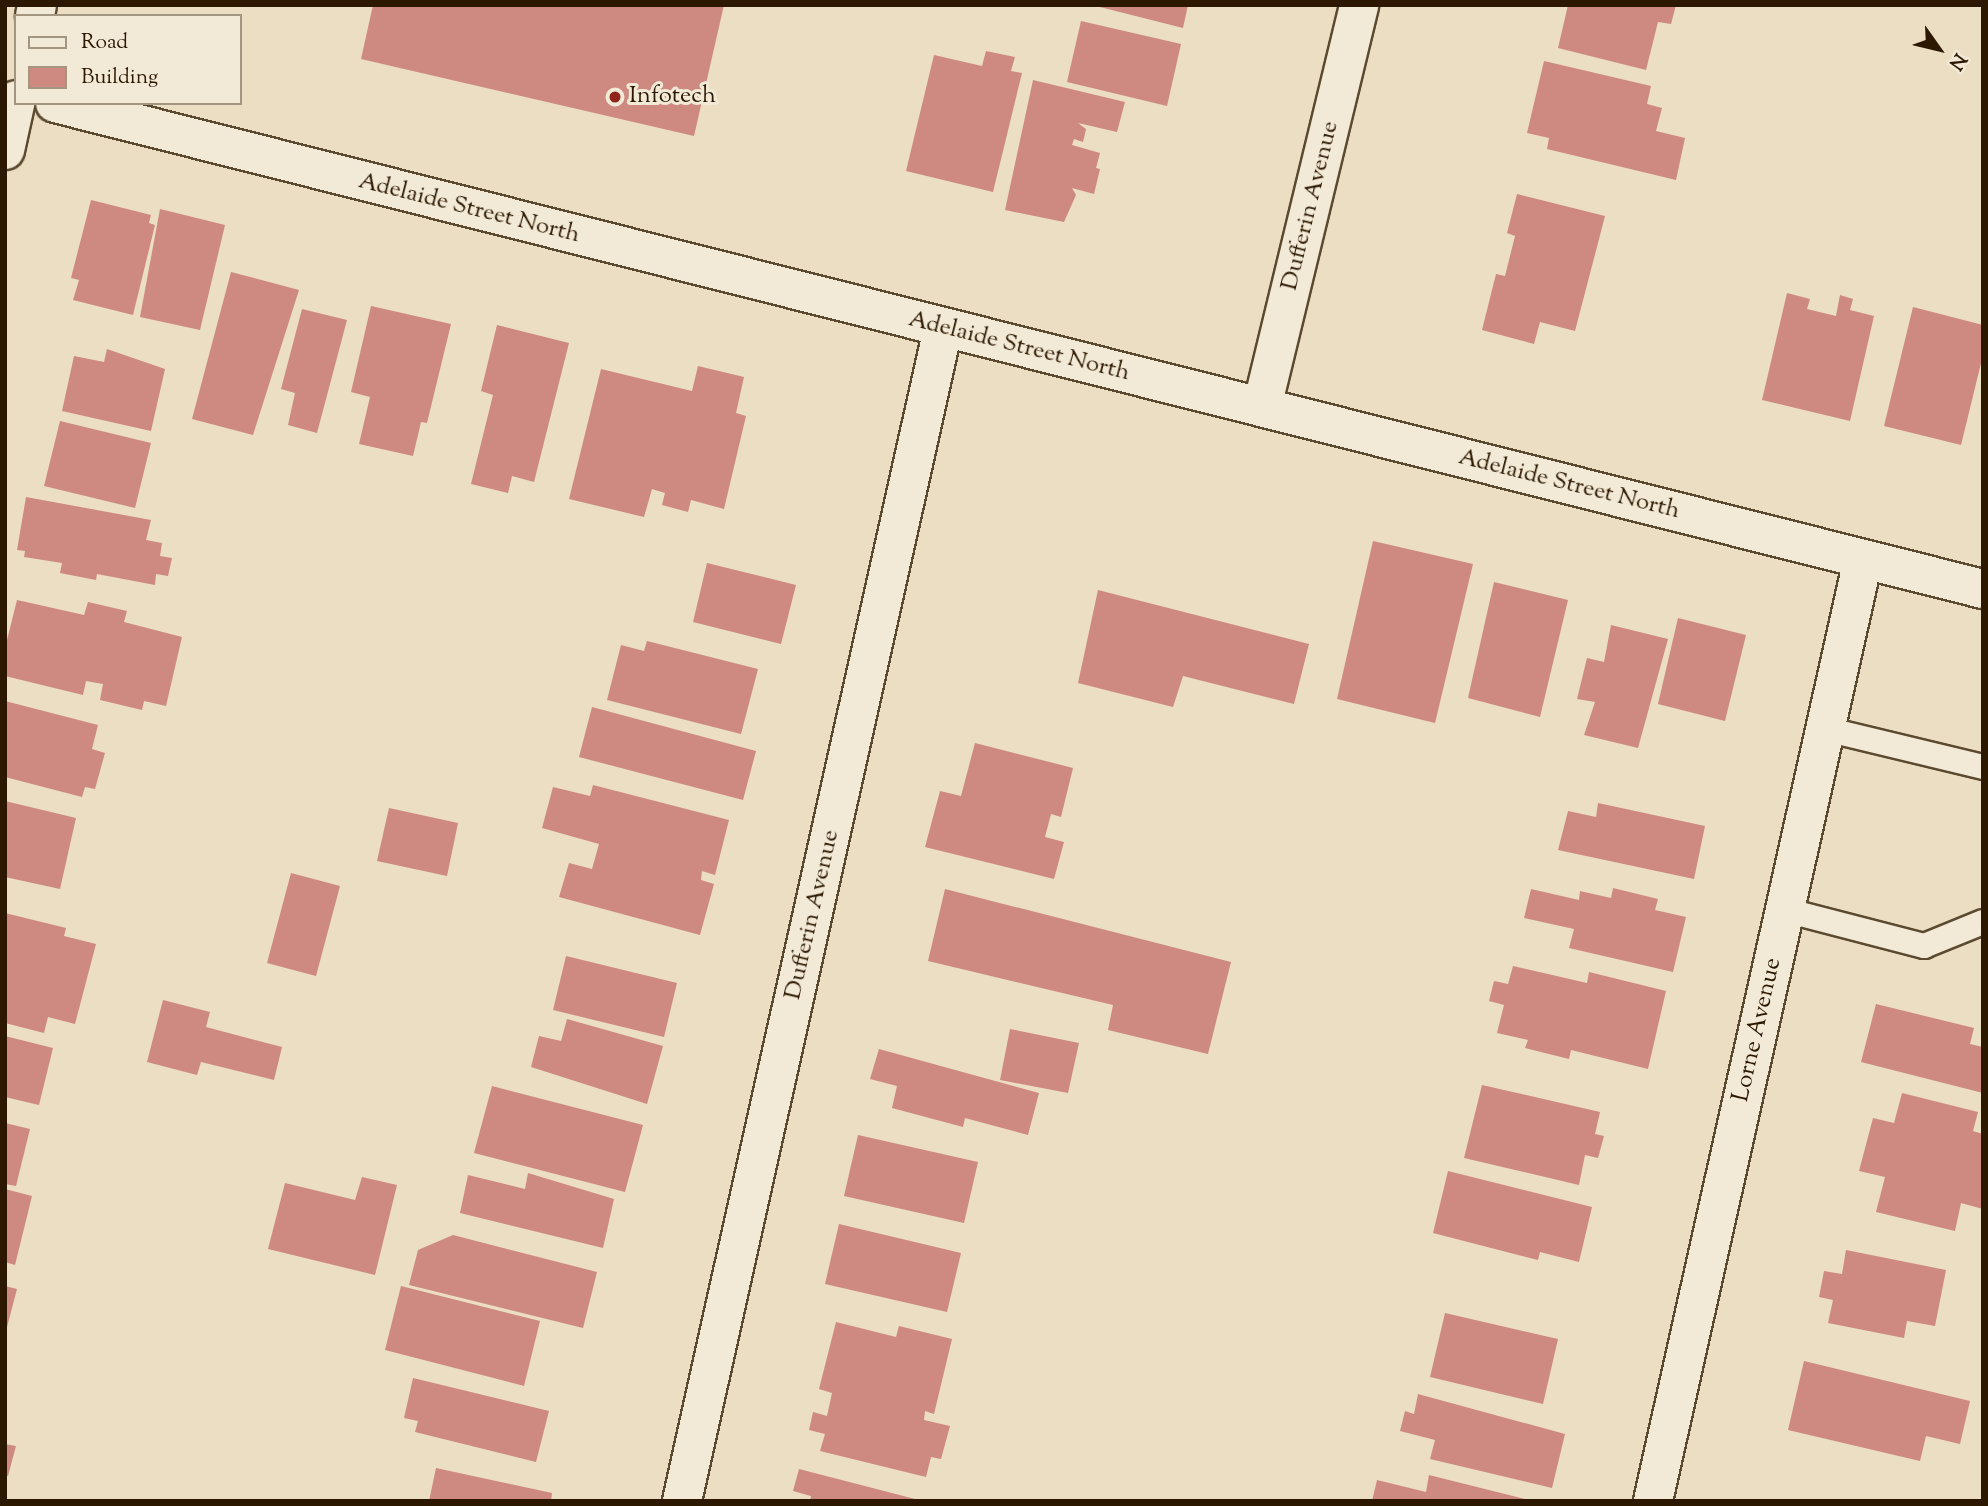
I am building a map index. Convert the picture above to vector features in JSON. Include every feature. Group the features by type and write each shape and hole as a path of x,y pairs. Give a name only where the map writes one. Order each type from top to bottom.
{"street":[{"name":"Dufferin Avenue","path":"1262,407 1359,5"},
{"path":"5,150 15,105"},
{"name":"Adelaide Street North","path":"63,105 1983,589"},
{"name":"Dufferin Avenue","path":"682,1501 943,329"},
{"name":"Lorne Avenue","path":"1653,1501 1863,560"}],"lane":[{"path":"1825,729 1983,767"},
{"path":"1785,910 1924,946 1983,922"}],"building":[{"name":"Infotech","path":"373,5 724,5 694,136 361,59"},
{"path":"1092,5 1188,5 1183,28"},
{"path":"1568,5 1676,5 1671,24 1658,22 1646,70 1558,48"},
{"path":"1081,21 1181,44 1167,106 1067,82"},
{"path":"986,51 1015,57 1011,71 1022,73 993,192 906,171 934,55 982,66"},
{"path":"1544,61 1651,86 1647,104 1662,108 1656,131 1685,138 1676,180 1547,149 1549,138 1527,133"},
{"path":"1033,80 1125,102 1117,132 1078,123 1086,129 1083,142 1074,139 1072,145 1100,153 1096,168 1100,169 1094,194 1072,188 1076,195 1064,222 1005,210"},
{"path":"1517,194 1605,216 1575,331 1540,322 1534,344 1482,330 1496,274 1505,276 1515,236 1507,233"},
{"path":"91,200 151,215 149,223 155,225 133,315 73,300 79,280 71,278"},
{"path":"160,209 225,225 200,330 140,317"},
{"path":"231,272 299,290 253,435 192,419"},
{"path":"1787,293 1810,299 1807,309 1836,316 1840,295 1853,299 1850,310 1874,316 1850,421 1762,400"},
{"path":"371,306 451,324 427,423 421,422 413,456 359,444 370,397 351,392"},
{"path":"1913,307 1983,325 1983,355 1961,445 1884,426"},
{"path":"302,309 347,320 317,433 288,425 295,393 281,389"},
{"path":"497,325 569,343 534,482 512,476 508,493 471,484 493,395 481,391"},
{"path":"107,349 165,369 151,431 62,411 74,356 104,362"},
{"path":"698,366 744,377 736,413 746,416 724,509 691,500 688,512 662,505 665,493 652,489 644,517 569,499 601,369 692,391"},
{"path":"60,421 151,443 135,508 44,486"},
{"path":"26,497 151,520 146,540 162,543 160,556 172,558 168,576 156,574 155,585 97,574 96,580 60,573 62,563 24,557 25,551 17,550"},
{"path":"1373,541 1473,564 1435,723 1337,699"},
{"path":"707,563 796,585 781,644 693,622"},
{"path":"1494,582 1568,600 1540,717 1468,698"},
{"path":"1098,590 1309,644 1294,704 1183,676 1173,707 1078,683"},
{"path":"17,600 84,615 88,602 127,611 124,622 182,637 166,706 144,701 142,710 100,700 103,684 86,681 83,695 5,676 5,648"},
{"path":"1678,618 1746,635 1725,721 1658,704"},
{"path":"1611,625 1668,639 1638,748 1584,735 1595,702 1577,699 1587,658 1604,662"},
{"path":"647,641 758,669 741,734 607,700 621,645 644,651"},
{"path":"5,701 98,725 92,749 105,753 95,789 85,787 82,797 5,777"},
{"path":"592,707 756,751 743,800 579,757"},
{"path":"975,743 1073,768 1061,817 1051,814 1045,837 1064,842 1054,879 925,847 940,791 961,796"},
{"path":"593,785 729,820 715,875 702,871 701,880 714,884 700,935 559,897 569,863 592,869 599,844 542,828 553,787 590,796"},
{"path":"5,801 76,818 60,889 5,877"},
{"path":"1598,803 1705,826 1694,879 1558,850 1568,811 1596,817"},
{"path":"389,808 458,823 447,876 377,861"},
{"path":"291,873 340,886 316,976 267,963"},
{"path":"1613,888 1658,899 1655,910 1686,917 1673,972 1569,948 1574,929 1524,918 1531,889 1579,900 1580,891 1611,898"},
{"path":"945,889 1231,962 1208,1054 1108,1030 1113,1005 928,961"},
{"path":"5,913 66,928 64,936 96,944 75,1024 48,1017 44,1033 5,1023"},
{"path":"566,956 677,983 664,1037 553,1010"},
{"path":"1513,966 1587,983 1589,972 1666,991 1648,1069 1571,1050 1569,1059 1525,1048 1528,1040 1497,1033 1504,1005 1489,1001 1494,981 1508,984"},
{"path":"163,1000 210,1012 206,1027 282,1047 274,1080 201,1062 197,1075 147,1062"},
{"path":"1876,1004 1974,1028 1970,1044 1983,1047 1983,1093 1861,1062"},
{"path":"567,1019 663,1046 647,1104 531,1067 539,1036 561,1041"},
{"path":"1010,1029 1079,1043 1068,1093 1000,1080"},
{"path":"5,1036 53,1048 39,1105 5,1097"},
{"path":"879,1049 1039,1093 1028,1135 965,1118 963,1127 892,1108 897,1086 870,1079"},
{"path":"1482,1085 1600,1112 1595,1134 1604,1136 1598,1158 1585,1155 1579,1185 1464,1158"},
{"path":"492,1086 643,1125 625,1192 474,1153"},
{"path":"1902,1093 1978,1112 1973,1131 1983,1134 1983,1209 1961,1203 1955,1231 1876,1212 1885,1177 1859,1171 1873,1118 1894,1123"},
{"path":"5,1123 30,1129 16,1186 5,1184"},
{"path":"858,1135 978,1162 964,1223 844,1196"},
{"path":"1448,1171 1592,1207 1579,1262 1540,1252 1538,1260 1433,1233"},
{"path":"528,1173 614,1199 603,1248 460,1213 468,1175 525,1189"},
{"path":"362,1177 397,1185 375,1275 268,1249 285,1183 355,1200"},
{"path":"5,1189 32,1196 15,1265 5,1262"},
{"path":"839,1224 961,1253 947,1312 825,1284"},
{"path":"453,1235 597,1272 583,1328 409,1285 418,1250"},
{"path":"1846,1250 1946,1270 1935,1326 1907,1321 1904,1338 1828,1323 1833,1300 1819,1297 1824,1271 1842,1274"},
{"path":"5,1286 17,1289 6,1331 5,1331"},
{"path":"401,1286 540,1321 524,1386 385,1350"},
{"path":"1445,1313 1558,1339 1543,1404 1430,1377"},
{"path":"836,1322 896,1337 899,1326 952,1339 934,1414 925,1411 924,1420 950,1426 941,1459 931,1457 926,1477 820,1451 825,1434 809,1430 813,1412 827,1416 832,1393 819,1389"},
{"path":"1804,1361 1970,1401 1960,1444 1926,1436 1920,1461 1788,1430"},
{"path":"413,1378 549,1411 536,1462 415,1432 418,1421 404,1418"},
{"path":"1418,1394 1565,1434 1552,1488 1430,1459 1435,1440 1400,1431 1405,1411 1414,1414"},
{"path":"5,1444 16,1446 8,1476 5,1475"},
{"path":"436,1468 552,1493 551,1501 429,1501"},
{"path":"799,1469 919,1501 810,1501 811,1496 793,1491"},
{"path":"1429,1475 1529,1500 1372,1501 1377,1480 1426,1492"}],"place":[{"name":"Infotech","path":"615,97"}]}
